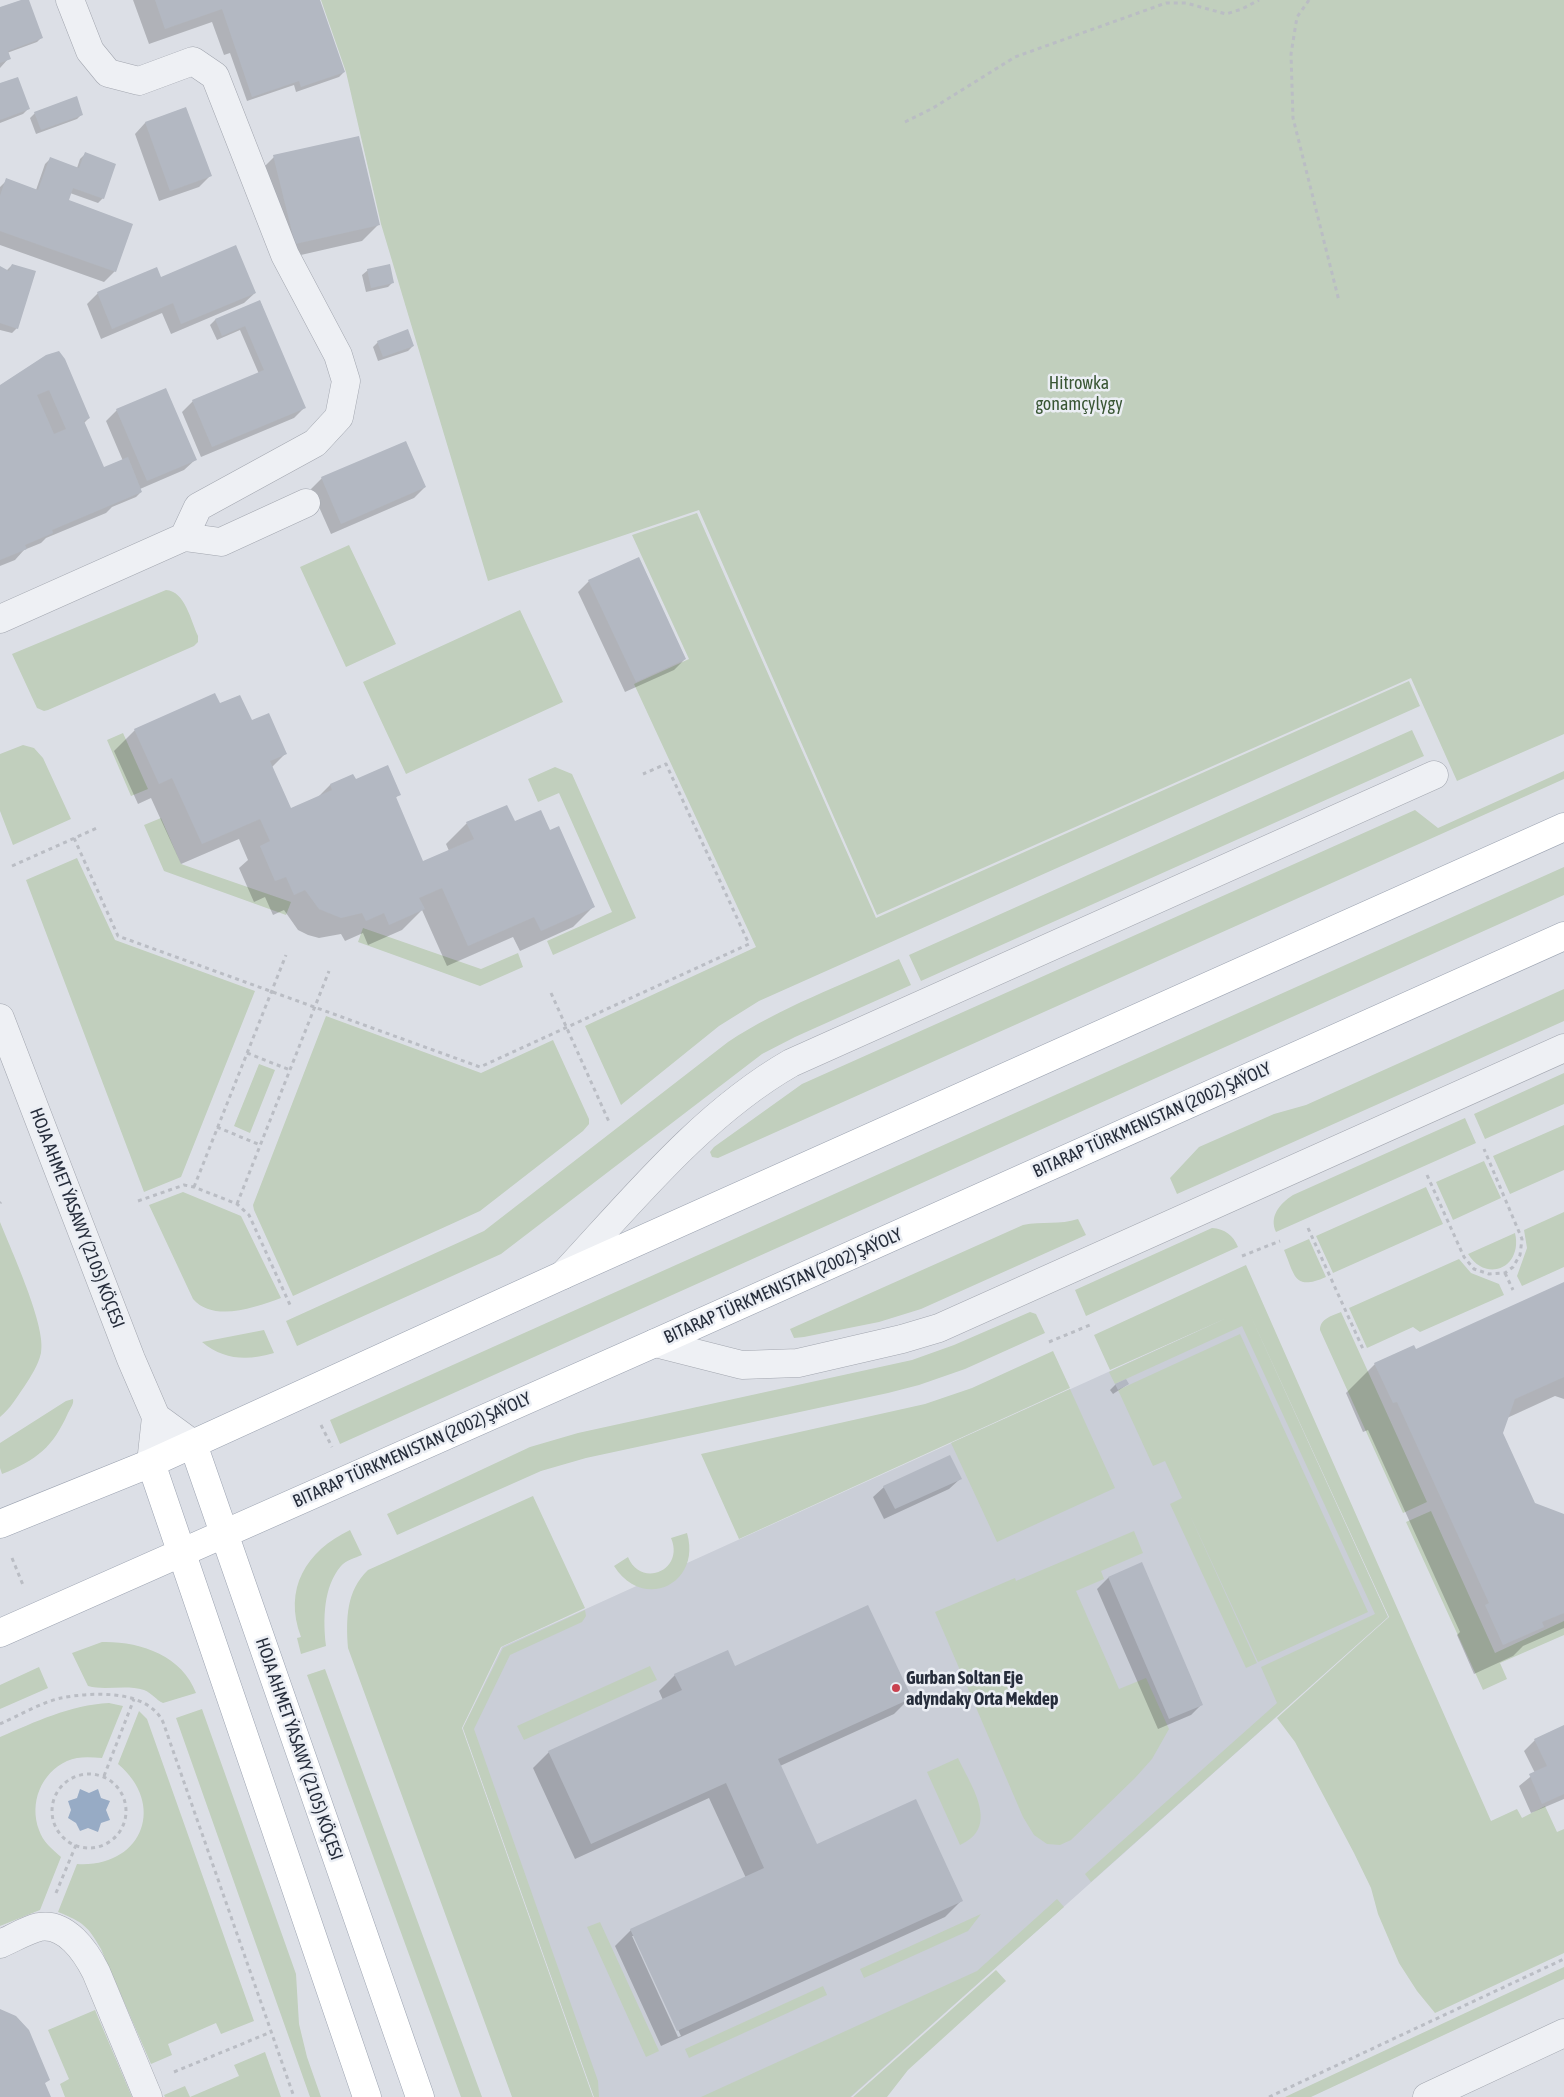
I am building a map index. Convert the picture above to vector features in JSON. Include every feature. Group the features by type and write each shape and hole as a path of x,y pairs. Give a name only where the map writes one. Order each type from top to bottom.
{"main road":[{"path":"0,1524 151,1463 563,1275 1564,827"},
{"name":"BITARAP TÜRKMENISTAN (2002) ŞAÝOLY","path":"0,1633 655,1343 1564,936"},
{"name":"HOJA AHMET ÝASAWY (2105) KÖÇESI","path":"192,1444 420,2097"},
{"name":"HOJA AHMET ÝASAWY (2105) KÖÇESI","path":"151,1463 367,2097"}],"street":[{"path":"70,0 90,51 108,73 139,81 193,61 215,76 285,255 338,355 346,381 338,417 315,443 198,508 184,537"},
{"path":"0,619 184,537 221,542 306,503"},
{"path":"563,1275 694,1134 772,1074 800,1059 1434,775"},
{"name":"HOJA AHMET ÝASAWY (2105) KÖÇESI","path":"0,1018 131,1359 156,1417 151,1463"},
{"path":"655,1343 742,1365 798,1363 902,1339 939,1328 1564,1048"},
{"name":"HOJA AHMET ÝASAWY (2105) KÖÇESI","path":"156,1417 192,1444"},
{"path":"0,1944 39,1927 63,1932 76,1942 87,1954 145,2091"},
{"path":"1427,2097 1564,2033"}],"path":[{"path":"905,122 933,108 1015,57 1166,3 1186,3 1226,14 1242,9 1259,0"},
{"path":"1309,0 1297,17 1291,54 1293,118 1338,301"},
{"path":"74,838 118,936 480,1067 749,944 666,764 643,774"},
{"path":"12,866 98,828"},
{"path":"194,1187 286,955"},
{"path":"237,1204 329,971"},
{"path":"551,993 610,1124"},
{"path":"247,1053 290,1070"},
{"path":"217,1127 260,1145"},
{"path":"1427,1175 1468,1263 1481,1272 1494,1275 1505,1273 1513,1267 1520,1255 1522,1240 1484,1149"},
{"path":"138,1201 184,1185 237,1204 249,1215 291,1307"},
{"path":"1308,1228 1363,1350"},
{"path":"1242,1256 1280,1241"},
{"path":"1505,1273 1512,1290"},
{"path":"1049,1342 1090,1325"},
{"path":"320,1422 332,1448"},
{"path":"12,1558 24,1586"},
{"path":"0,1724 59,1698 107,1695 134,1699 148,1704 158,1714 163,1722 294,2097"},
{"path":"104,1776 134,1699"},
{"path":"86,1774 104,1776 114,1782 121,1791 126,1814 124,1825 118,1835 98,1847 87,1848 76,1845 66,1839 56,1825 52,1808 55,1797 61,1787 70,1779 86,1774"},
{"path":"44,1927 76,1845"},
{"path":"1269,2097 1564,1960"},
{"path":"145,2091 271,2032"}],"shaded area":[{"name":"Gurban Soltan Eje adyndaky Orta Mekdep","path":"1247,1309 1388,1617 851,2097 594,2097 463,1728 502,1647"}],"green space":[{"name":"Hitrowka gonamçylygy","path":"321,0 1564,0 1564,734 1457,781 1411,678 877,915 699,510 488,581 381,224 346,72"},
{"path":"697,513 876,918 1409,681 1420,706 759,1001 719,1026 621,1105 585,1026 756,947 634,684 689,659 632,535"},
{"path":"349,545 396,644 346,667 300,567"},
{"path":"166,590 178,596 187,608 198,636 198,642 194,646 48,710 44,711 37,708 12,654"},
{"path":"520,610 563,702 406,774 363,682"},
{"path":"1412,730 1424,756 921,981 909,955"},
{"path":"123,733 148,789 131,796 107,740"},
{"path":"23,745 34,748 43,758 71,819 13,845 0,811 0,754"},
{"path":"555,767 572,774 636,918 553,955 547,941 612,912 559,793 538,802 528,779"},
{"path":"1564,771 1564,779 718,1158 712,1157 710,1152 714,1147 802,1084 1415,810 1438,828"},
{"path":"161,818 181,864 291,902 286,915 164,871 144,825"},
{"path":"77,858 115,940 255,991 181,1177 144,1192 26,880"},
{"path":"1564,867 1564,895 340,1444 330,1420"},
{"path":"363,928 481,969 518,953 523,967 480,986 358,942"},
{"path":"899,959 911,985 795,1037 762,1054 501,1254 297,1346 286,1321 484,1231 728,1042 790,1007"},
{"path":"1564,989 1564,1021 1177,1194 1170,1178 1199,1147 1274,1114 1306,1105"},
{"path":"326,1016 481,1073 553,1040 589,1119 589,1124 583,1131 480,1211 293,1296 253,1205"},
{"path":"259,1064 275,1070 250,1133 234,1126"},
{"path":"1564,1073 1564,1104 1485,1139 1474,1114"},
{"path":"1465,1118 1476,1143 1276,1232 1274,1221 1277,1211 1283,1202 1293,1195"},
{"path":"1564,1125 1564,1170 1510,1194 1493,1156"},
{"path":"1484,1161 1501,1198 1453,1220 1436,1182"},
{"path":"1426,1187 1443,1224 1333,1273 1316,1236"},
{"path":"183,1192 241,1216 281,1298 248,1309 223,1312 202,1306 193,1299 149,1205"},
{"path":"1564,1212 1564,1267 1522,1286 1517,1276 1527,1248 1524,1230"},
{"path":"1078,1219 1086,1235 921,1309 879,1322 804,1337 794,1338 790,1329 1023,1225"},
{"path":"0,1222 34,1308 39,1326 41,1353 34,1371 24,1387 0,1417"},
{"path":"1212,1228 1228,1233 1238,1247 1086,1316 1075,1290"},
{"path":"1515,1233 1516,1245 1514,1255 1502,1268 1493,1270 1484,1268 1476,1263 1468,1254"},
{"path":"1309,1239 1326,1277 1307,1282 1297,1278 1294,1274 1284,1250"},
{"path":"1459,1259 1471,1273 1499,1284 1504,1295 1420,1332 1413,1327 1367,1348 1349,1308"},
{"path":"1246,1265 1491,1821 1517,1809 1522,1818 1545,1806 1557,1832 1564,1829 1564,1953 1435,2013 1417,1991 1399,1963 1378,1914 1371,1888 1354,1853 1295,1742 1277,1718 1389,1617 1247,1308 1388,1617 1091,1882 1085,1874 1277,1703 1261,1667 1375,1614 1242,1326 1115,1384 1109,1372 1229,1317 1110,1370 1094,1335"},
{"path":"1030,1312 1036,1314 1045,1333 965,1369 919,1385 586,1458 541,1471 397,1535 387,1514 530,1447 578,1433 912,1360 954,1345"},
{"path":"1341,1312 1427,1502 1403,1513 1320,1330 1320,1326 1324,1321"},
{"path":"264,1330 274,1353 264,1356 245,1358 227,1356 202,1342"},
{"path":"1240,1334 1368,1612 1258,1662 1188,1511 1257,1663 1246,1668 1170,1504 1182,1498 1165,1461 1153,1466 1118,1390"},
{"path":"1053,1351 1070,1388 739,1539 701,1454 925,1404 972,1388"},
{"path":"1070,1389 1115,1488 997,1542 951,1443"},
{"path":"73,1399 72,1406 50,1444 34,1458 2,1474 0,1468 0,1443 66,1401"},
{"path":"533,1496 585,1608 501,1647 462,1728 593,2097 512,2097 348,1648 347,1627 351,1596 355,1587 368,1570"},
{"path":"1431,1511 1495,1653 1564,1621 1564,1635 1500,1663 1507,1679 1483,1690 1406,1522"},
{"path":"350,1530 362,1555 343,1564 335,1574 331,1584 325,1615 326,1646 301,1654 297,1638 301,1637 296,1619 295,1603 302,1573 310,1560 321,1549"},
{"path":"1134,1531 1143,1553 1101,1571 1104,1579 1076,1591 1119,1689 1146,1678 1169,1729 1152,1759 1071,1840 1060,1845 1047,1844 1034,1835 1023,1817 935,1612 1015,1578 1016,1581"},
{"path":"687,1533 689,1551 686,1566 678,1578 667,1586 654,1589 640,1587 626,1580 614,1566 628,1557 634,1567 642,1572 660,1572 667,1567 672,1559 674,1549 671,1538"},
{"path":"585,1610 586,1616 582,1622 510,1655 474,1729 598,2081 599,2097 594,2097 463,1728 503,1648"},
{"path":"102,1642 130,1644 158,1653 181,1669 196,1693 163,1703 147,1691 137,1688 88,1686 72,1653"},
{"path":"650,1666 657,1680 524,1740 517,1726"},
{"path":"39,1667 48,1688 0,1709 0,1685"},
{"path":"325,1669 482,2097 461,2097 307,1675"},
{"path":"109,1703 123,1706 102,1758 71,1759 58,1766 44,1781 37,1799 36,1820 39,1830 45,1842 61,1857 40,1910 0,1926 0,1737 67,1711 95,1704"},
{"path":"202,1709 296,1974 299,2024 307,2057 321,2097 310,2097 176,1718"},
{"path":"139,1711 147,1719 254,2021 221,2034 216,2023 168,2044 172,2055 151,2064 101,1949 84,1926 58,1912 77,1864 99,1863 118,1856 131,1845 140,1831 144,1815 141,1797 133,1780 118,1764"},
{"path":"958,1758 975,1793 981,1817 979,1828 972,1837 960,1845 927,1772"},
{"path":"1057,1899 1064,1907 850,2097 701,2097 977,1971"},
{"path":"981,1914 968,1931 864,1978 860,1969"},
{"path":"600,1922 659,2051 646,2057 587,1927"},
{"path":"1564,1967 1564,1979 1311,2097 1285,2097"},
{"path":"996,1970 1006,1981 908,2070 887,2097 853,2097"},
{"path":"823,1986 827,1995 689,2058 685,2049"},
{"path":"95,2010 132,2097 65,2097 60,2084 69,2079 48,2030"},
{"path":"265,2052 281,2097 190,2097 239,2076 234,2065"},
{"path":"185,2086 190,2097 165,2097 164,2095"}],"water":[{"path":"80,1789 89,1793 98,1789 101,1798 110,1801 106,1810 110,1820 101,1823 98,1832 88,1828 80,1831 76,1823 68,1818 71,1810 68,1801 77,1798"}],"building":[{"path":"21,0 29,0 43,38 8,51 11,59 0,63 0,7"},
{"path":"155,0 320,0 345,72 301,87 299,81 252,97 222,9 165,29"},
{"path":"18,77 30,109 0,120 0,83"},
{"path":"77,96 83,115 41,130 34,112"},
{"path":"186,107 212,176 170,191 145,122"},
{"path":"359,136 380,225 295,244 273,155"},
{"path":"85,152 116,164 104,199 73,188 69,200 133,224 116,272 0,231 0,196 6,178 38,190 50,157 79,168"},
{"path":"236,245 256,293 181,324 173,303 112,329 97,292 157,267 161,277"},
{"path":"12,264 36,271 18,329 0,323 0,266 9,271"},
{"path":"390,264 394,283 371,288 367,269"},
{"path":"260,300 306,408 212,447 192,400 264,370 245,326 222,336 215,319"},
{"path":"408,329 414,346 383,357 377,341"},
{"path":"59,351 65,359 90,418 84,421 104,467 128,457 142,492 52,530 53,533 25,545 27,549 0,560 0,385 46,355","holes":["49,390 66,429 54,434 37,395"]},
{"path":"166,388 197,460 147,481 116,409"},
{"path":"406,441 426,487 341,524 321,477"},
{"path":"639,557 686,659 636,682 588,580"},
{"path":"215,693 220,703 240,695 252,720 269,713 287,754 270,761 291,808 332,790 330,784 353,774 356,779 388,765 401,795 396,797 423,861 474,839 466,822 507,805 515,821 541,810 550,830 559,826 595,907 541,931 534,917 468,946 442,888 419,898 425,909 389,925 384,913 366,921 362,913 341,918 319,909 305,890 294,895 286,877 275,881 260,846 270,841 260,819 202,844 172,778 159,784 134,729"},
{"path":"1564,1282 1564,1377 1515,1399 1503,1433 1535,1503 1564,1514 1564,1613 1542,1622 1544,1627 1503,1645 1485,1605 1489,1603 1397,1402 1393,1403 1374,1363 1414,1345 1416,1349"},
{"path":"1126,1379 1129,1384 1118,1390 1115,1384"},
{"path":"950,1455 962,1479 895,1509 883,1486"},
{"path":"1142,1562 1203,1705 1169,1719 1108,1577"},
{"path":"868,1605 912,1698 778,1759 817,1844 916,1799 963,1901 677,2031 630,1929 764,1868 726,1783 591,1844 548,1751 682,1690 674,1674 728,1650 735,1666"},
{"path":"1564,1725 1564,1794 1542,1804 1529,1774 1547,1766 1534,1739"},
{"path":"0,2009 16,2016 29,2030 50,2080 45,2083 51,2097 0,2097"}],"place":[{"name":"Gurban Soltan Eje adyndaky Orta Mekdep","path":"896,1688"}]}
